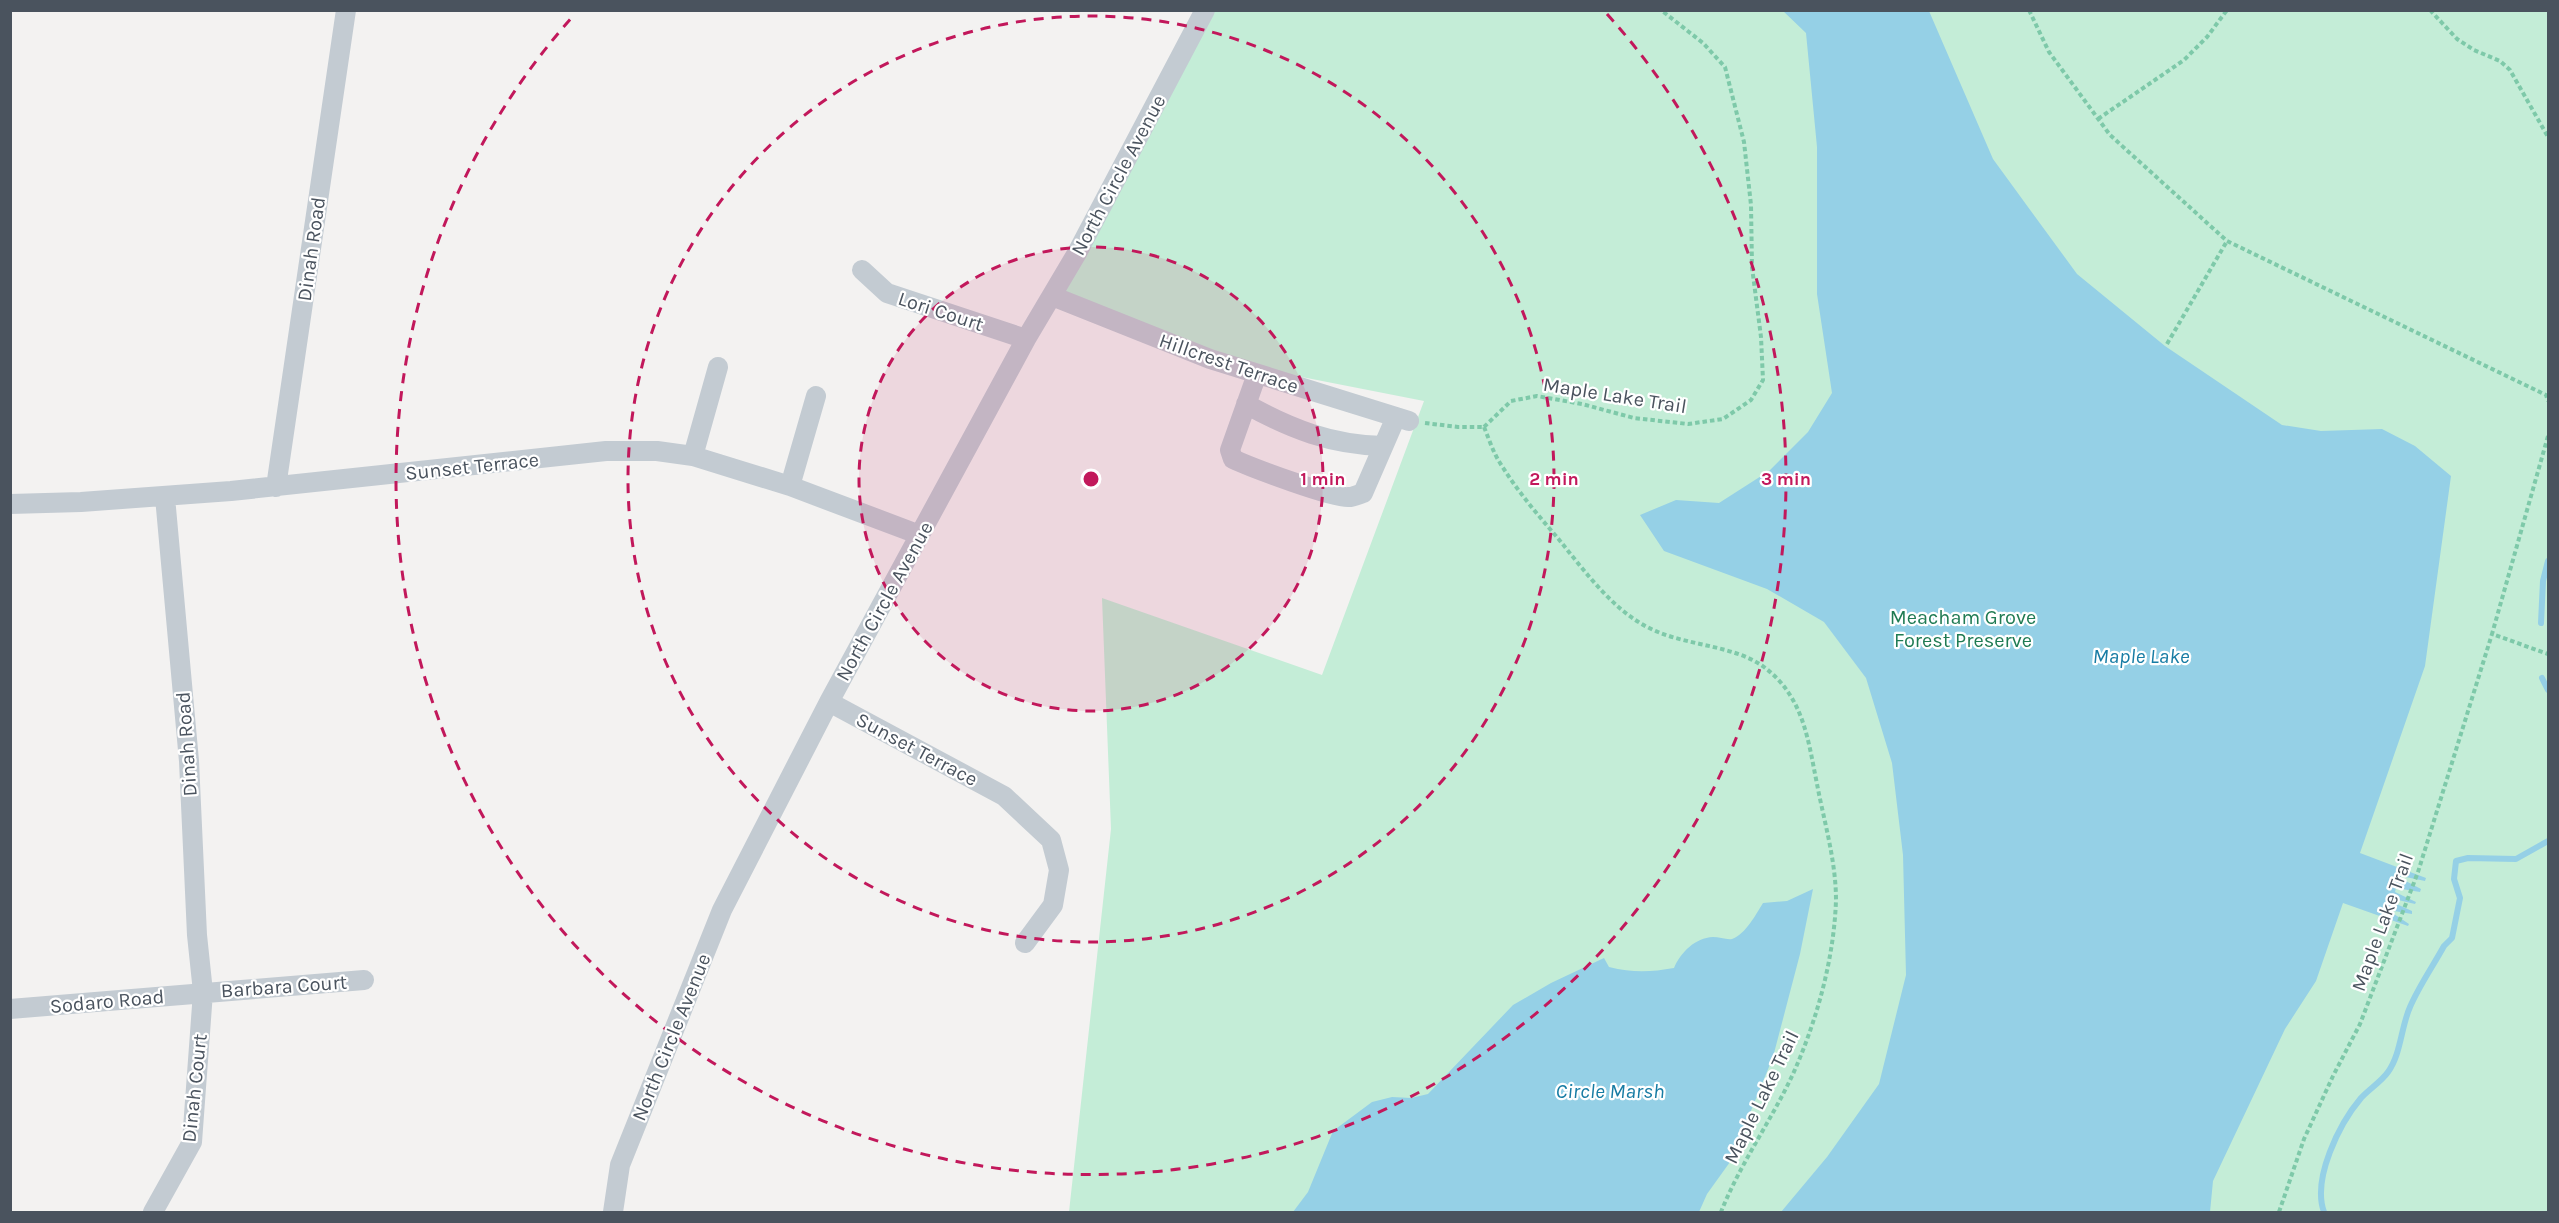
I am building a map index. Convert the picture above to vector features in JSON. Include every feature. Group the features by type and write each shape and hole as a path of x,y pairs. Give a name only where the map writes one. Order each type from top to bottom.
{"street":[{"name":"Dinah Road","path":"276,487 346,10"},
{"name":"North Circle Avenue","path":"613,1212 620,1165 722,910 829,702 1026,339 1052,296 1205,10"},
{"name":"Lori Court","path":"862,270 887,293 1026,339"},
{"name":"Hillcrest Terrace","path":"1052,296 1139,333 1210,359 1403,419"},
{"path":"693,456 718,367"},
{"path":"1257,374 1230,450 1233,459 1250,468 1298,483 1348,498 1363,493 1383,447 1403,419"},
{"path":"790,486 816,396"},
{"path":"1246,404 1281,424 1310,434 1352,445 1383,447"},
{"name":"Sunset Terrace","path":"10,504 165,497 606,451 657,451 693,456 790,486 920,535"},
{"name":"Dinah Road","path":"165,497 189,761 197,935 203,992"},
{"name":"Sunset Terrace","path":"829,702 1004,796 1051,840 1059,870 1053,905 1025,943"},
{"name":"Barbara Court","path":"203,992 364,980"},
{"name":"Sodaro Road","path":"10,1009 203,992"},
{"name":"Dinah Court","path":"153,1212 192,1142 203,992"}],"path":[{"name":"Maple Lake Trail","path":"1661,10 1703,43 1725,67 1744,142 1748,174 1752,267 1761,337 1763,380 1751,400 1723,419 1688,424 1634,418 1582,404 1537,396 1511,401 1484,427 1498,461 1525,499 1594,582 1626,613 1656,632 1732,653 1764,667 1789,692 1804,719 1833,865 1836,899 1830,952 1823,991 1792,1074 1721,1212"},
{"path":"2029,10 2049,52 2110,135 2227,241 2546,395 2548,402"},
{"path":"2098,119 2184,60 2207,37 2227,10"},
{"path":"2430,10 2457,39 2474,50 2500,61 2510,70 2548,137"},
{"path":"2167,344 2227,241"},
{"path":"1403,419 1458,427 1484,427"},
{"name":"Maple Lake Trail","path":"2280,1212 2304,1139 2360,1024 2418,872 2492,634 2548,436"},
{"path":"2492,634 2548,654"}],"green space":[{"name":"Meacham Grove Forest Preserve","path":"1208,11 2548,11 2548,1212 1069,1212 1111,829 1102,598 1322,675 1424,401 1210,359 1052,296"}],"water":[{"name":"Maple Lake","path":"1782,10 1929,11 1993,159 2077,274 2165,346 2282,425 2321,431 2382,429 2415,446 2451,476 2425,666 2360,853 2426,878 2425,881 2401,876 2400,878 2421,889 2420,892 2396,888 2395,892 2416,902 2415,904 2394,899 2392,902 2412,911 2412,914 2388,910 2409,924 2408,926 2343,903 2316,981 2285,1029 2213,1181 2210,1212 1781,1212 1827,1157 1879,1084 1906,975 1903,855 1892,763 1866,678 1824,622 1767,589 1664,551 1640,515 1676,500 1719,503 1769,471 1808,432 1832,393 1817,294 1817,147 1806,33"},
{"name":"Circle Marsh","path":"1813,889 1800,954 1773,1057 1730,1162 1707,1194 1699,1212 1293,1212 1308,1192 1333,1131 1372,1102 1392,1097 1411,1098 1428,1094 1513,1005 1551,983 1604,958 1609,967 1626,970 1650,971 1674,968 1685,951 1700,940 1713,937 1732,939 1742,933 1763,903 1787,901"}],"waterway":[{"path":"2541,623 2543,581 2548,561"},
{"path":"2542,678 2548,690"},
{"path":"2324,1212 2321,1199 2322,1184 2336,1137 2361,1098 2388,1072 2414,999 2444,946 2452,938 2460,898 2454,879 2456,861 2468,858 2516,859 2548,841"}]}
